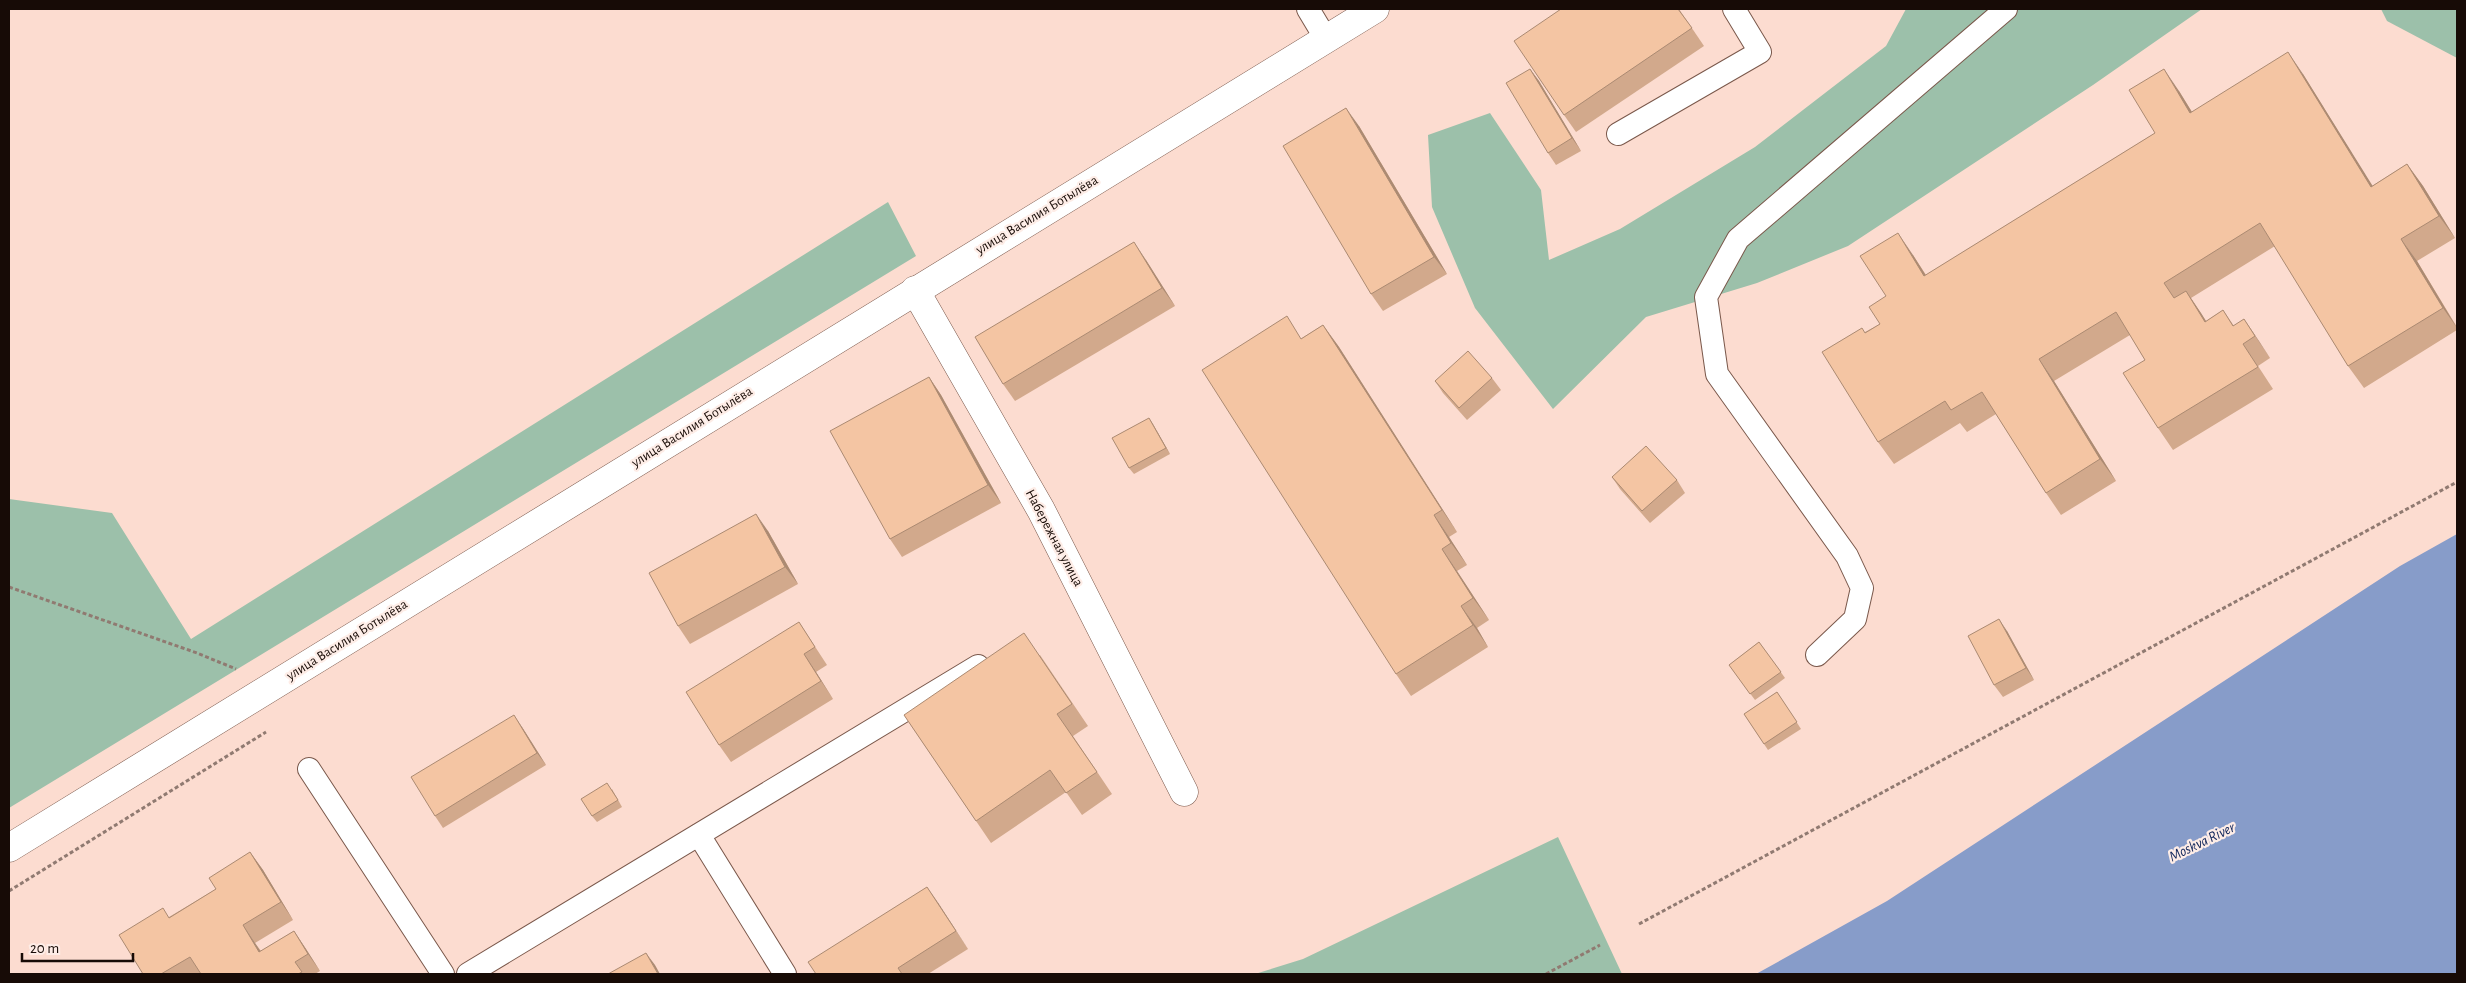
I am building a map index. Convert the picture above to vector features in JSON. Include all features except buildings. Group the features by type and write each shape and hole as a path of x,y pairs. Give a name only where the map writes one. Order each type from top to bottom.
{"street":[{"name":"улица Василия Ботылёва","path":"9,848 915,290 1376,9"},
{"name":"Набережная улица","path":"915,290 1041,510 1184,792"}],"lane":[{"path":"1308,9 1326,39"},
{"path":"1618,134 1760,52 1734,9"},
{"path":"1817,655 1855,619 1862,588 1847,556 1717,374 1706,297 1738,239 2006,9"},
{"path":"468,974 978,666"},
{"path":"309,769 443,974"},
{"path":"699,834 785,974"}],"path":[{"path":"1639,924 2457,482"},
{"path":"9,587 197,653 273,685"},
{"path":"1546,974 1600,946"}],"green space":[{"path":"1906,9 2202,9 2093,85 1848,246 1757,283 1646,317 1553,409 1475,308 1432,207 1428,135 1490,113 1541,190 1549,260 1620,229 1755,147 1886,46"},
{"path":"2381,9 2457,9 2457,58 2387,21"},
{"path":"888,202 916,256 9,808 9,499 112,513 191,639"},
{"path":"1558,837 1622,974 1255,974 1303,959"}],"water":[{"name":"Moskva River","path":"2457,534 2457,974 1756,974 1887,901 2400,566"}]}
